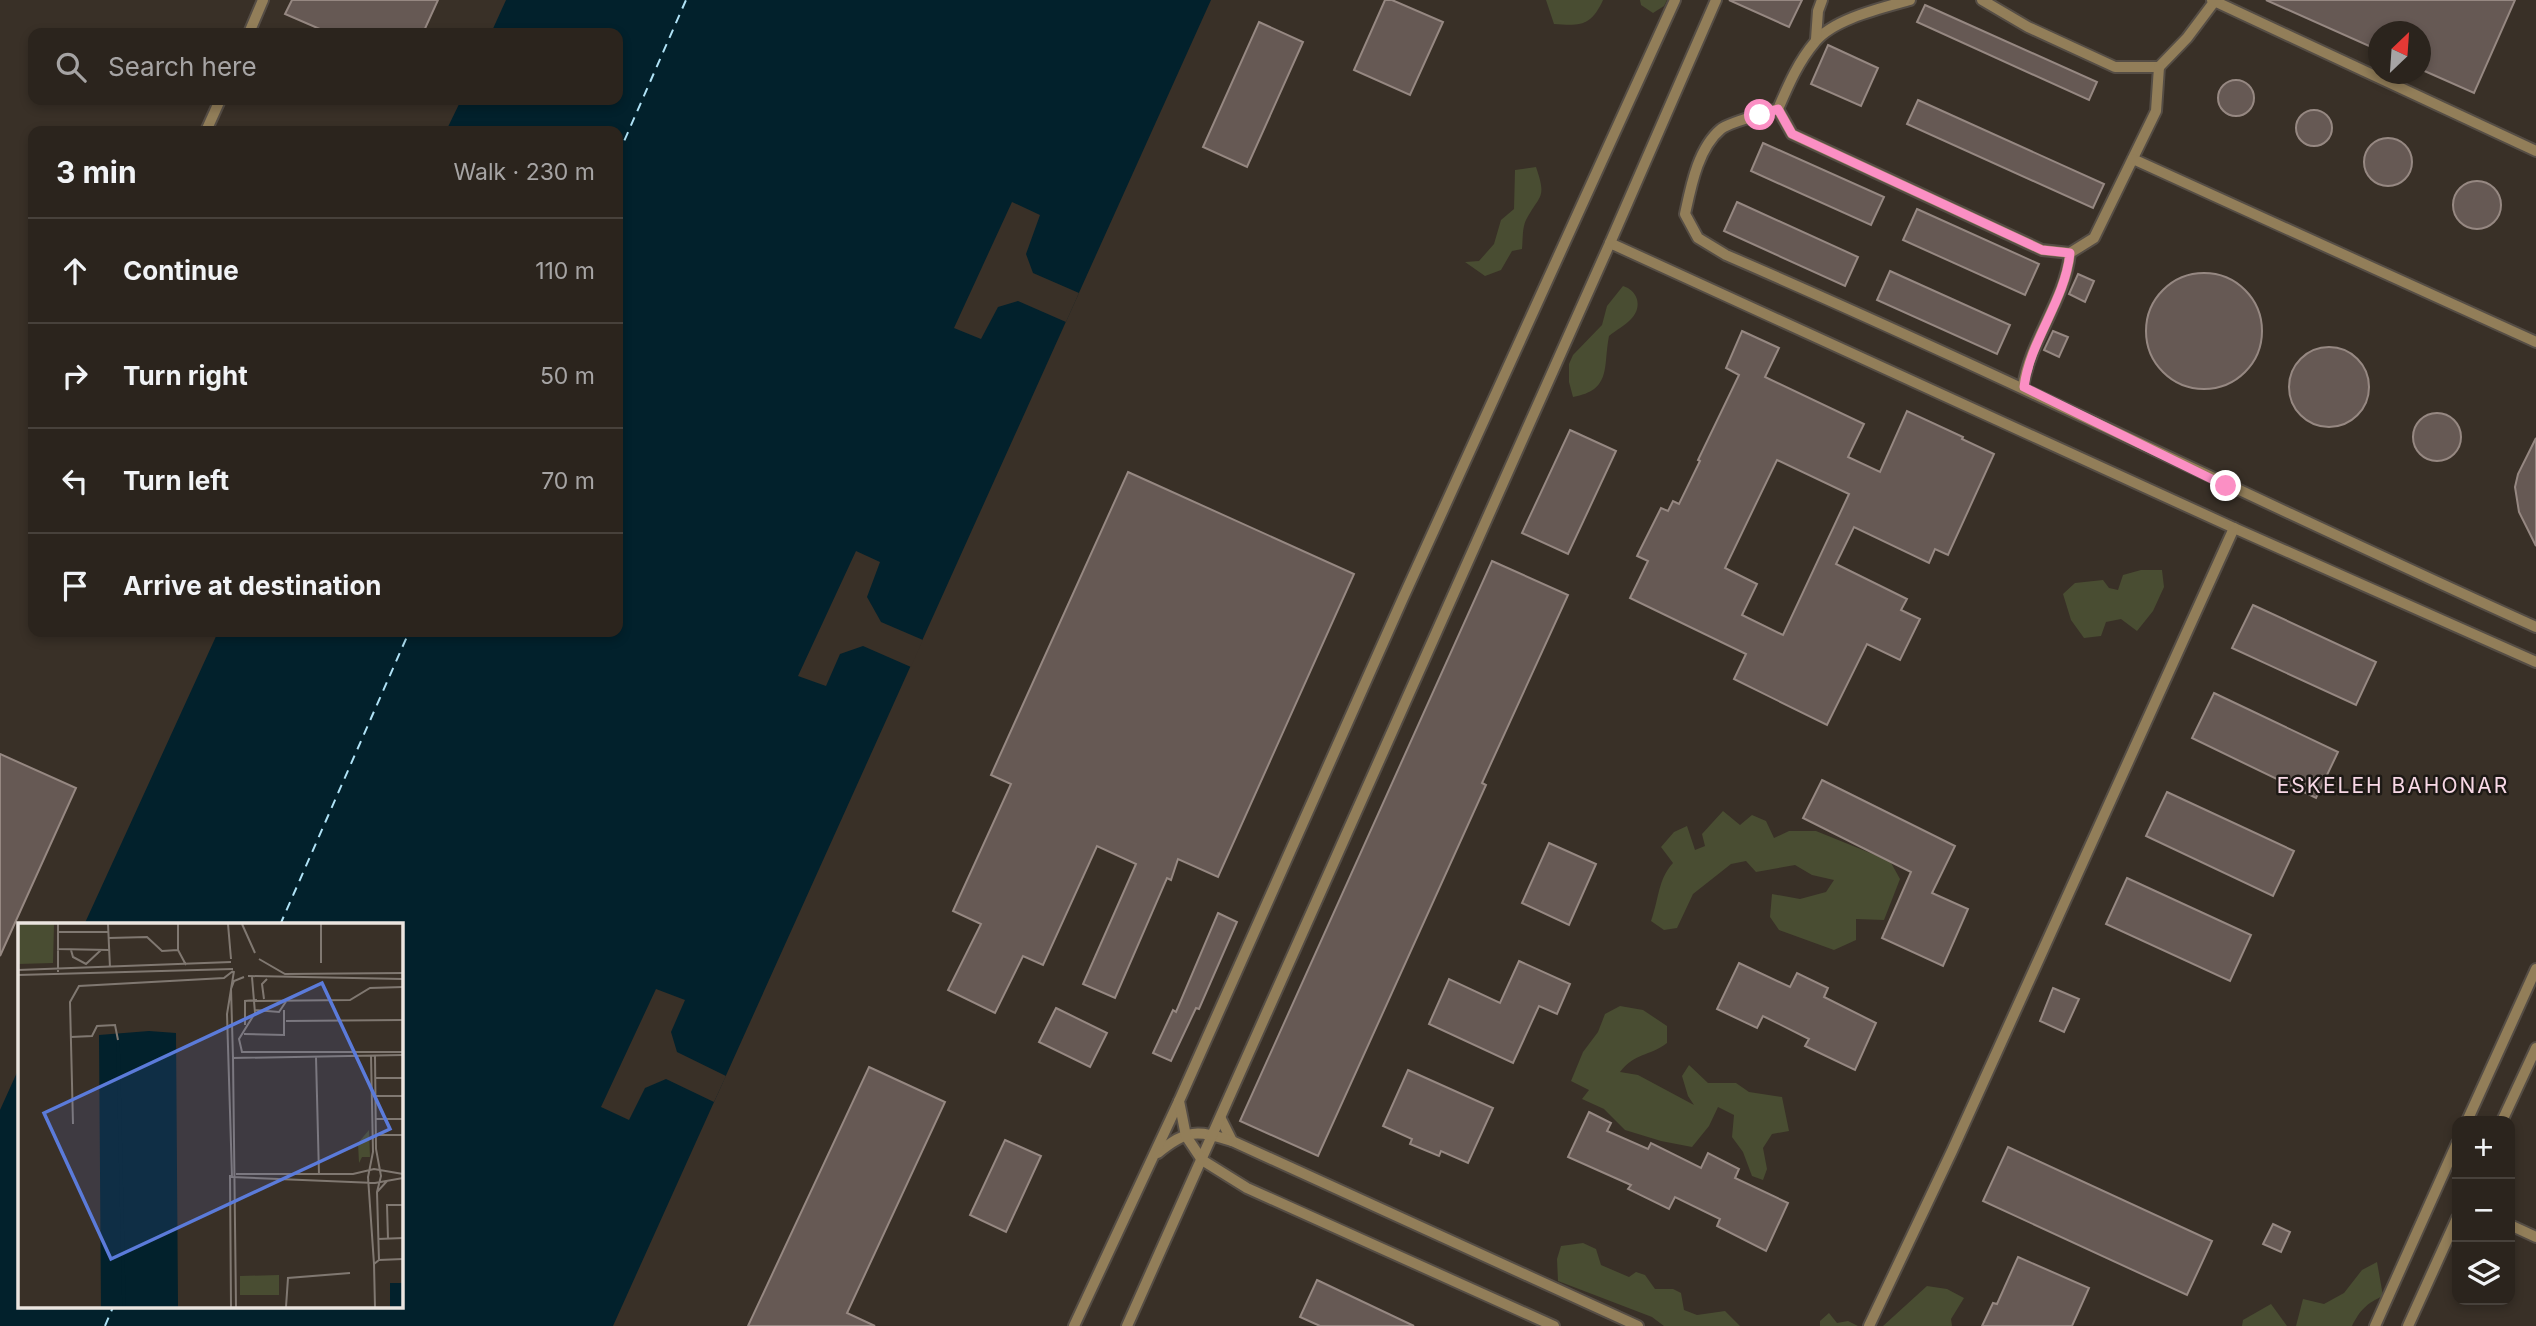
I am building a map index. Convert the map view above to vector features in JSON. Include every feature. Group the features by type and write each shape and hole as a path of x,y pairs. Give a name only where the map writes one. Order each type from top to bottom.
{"lane":[{"path":"251,28 263,0"},
{"path":"1074,1326 1179,1101 1386,636 1675,0"},
{"path":"1127,1326 1716,0"},
{"path":"1816,39 1818,11 1822,0"},
{"path":"1910,0 1843,22 1816,39 1796,69 1778,109 1722,127 1705,149 1692,181 1685,214 1698,238 1726,255 2024,387 2226,486 2536,627"},
{"path":"1982,0 2028,27 2115,67 2159,67"},
{"path":"1778,109 1792,134 2042,250 2070,253 2094,238 2156,111 2159,67 2187,38 2213,1 2536,151"},
{"path":"208,126 218,105"},
{"path":"2133,159 2536,342"},
{"path":"1610,243 2234,528 2536,662"},
{"path":"2024,387 2026,368 2068,274 2070,253"},
{"path":"1869,1326 1957,1139 2234,528"},
{"path":"2469,1116 2536,969"},
{"path":"2504,1116 2536,1048"},
{"path":"1179,1101 1186,1136 1202,1160 1247,1188 1554,1326"},
{"path":"1220,1119 1232,1141"},
{"path":"1154,1156 1176,1138 1204,1132 1232,1141 1639,1326"},
{"path":"2375,1326 2452,1154"},
{"path":"2515,1227 2536,1237"},
{"path":"2410,1325 2452,1229"}],"green space":[{"path":"1546,0 1603,0 1589,20 1571,25 1554,24"},
{"path":"1640,0 1667,0 1664,6 1653,13 1641,5"},
{"path":"1536,167 1541,191 1525,223 1522,249 1512,251 1501,270 1485,276 1465,262 1479,261 1494,244 1501,220 1514,209 1515,170"},
{"path":"1623,286 1632,291 1637,299 1635,313 1627,323 1609,336 1600,383 1585,394 1573,397 1569,382 1569,364 1573,355 1602,325 1607,306"},
{"path":"2141,570 2162,570 2164,587 2153,611 2137,631 2121,619 2106,622 2101,636 2084,638 2071,620 2063,594 2075,583 2103,580 2109,588 2118,590 2123,575"},
{"path":"1723,811 1740,825 1752,815 1766,821 1774,838 1789,831 1816,831 1890,861 1900,879 1884,920 1856,919 1856,940 1834,950 1779,930 1770,917 1772,894 1800,899 1826,892 1834,880 1812,875 1795,865 1756,872 1746,861 1731,864 1693,894 1677,928 1664,930 1651,921 1662,883 1673,863 1661,847 1674,832 1687,826 1695,850 1705,846 1702,834"},
{"path":"1620,1006 1643,1010 1667,1026 1667,1043 1631,1061 1620,1072 1638,1075 1694,1105 1688,1096 1682,1076 1689,1065 1708,1083 1736,1083 1749,1092 1782,1097 1789,1131 1772,1134 1763,1148 1767,1169 1763,1180 1752,1176 1743,1152 1732,1137 1734,1115 1718,1107 1709,1126 1692,1147 1625,1130 1604,1109 1582,1099 1589,1090 1571,1081 1583,1052 1598,1032 1605,1014"},
{"path":"1583,1243 1596,1249 1601,1265 1629,1277 1636,1272 1645,1275 1655,1289 1673,1289 1681,1293 1684,1310 1697,1315 1725,1311 1740,1326 1664,1326 1652,1317 1558,1281 1557,1259 1561,1246"},
{"path":"2377,1262 2383,1296 2365,1308 2352,1326 2296,1326 2303,1299 2324,1304 2344,1293 2362,1270"},
{"path":"1927,1286 1947,1289 1964,1298 1951,1319 1952,1326 1883,1326"},
{"path":"2271,1304 2287,1326 2242,1326 2243,1320"},
{"path":"1829,1313 1837,1323 1848,1321 1858,1326 1820,1326 1820,1321"}],"water":[{"path":"506,0 1211,0 613,1326 0,1326 0,1110 18,1070 18,1308 402,1308 402,923 85,923 216,637 623,637 623,126 448,126 459,105 623,105 623,28 493,28"}],"pier":[{"path":"1012,202 1040,215 1026,254 1033,273 1079,293 1066,322 1018,301 998,307 981,339 954,328"},
{"path":"856,551 880,562 867,597 881,622 923,640 911,667 863,646 840,654 826,686 798,676"},
{"path":"656,989 685,1000 671,1032 677,1052 726,1076 714,1102 666,1079 645,1088 629,1120 601,1107"}],"building":[{"path":"292,0 438,0 425,28 317,28 285,14"},
{"path":"1385,0 1392,0 1443,22 1410,95 1354,70"},
{"path":"1729,0 1802,0 1789,27"},
{"path":"2266,0 2515,0 2474,93 2431,74 2431,21 2368,21 2368,46"},
{"path":"1925,5 2097,82 2089,100 1917,22"},
{"path":"1259,22 1303,42 1247,167 1203,147"},
{"path":"1828,45 1878,68 1861,106 1811,84"},
{"path":"2236,80 2249,85 2254,98 2249,111 2236,116 2223,111 2218,98 2223,85"},
{"path":"1918,100 2104,184 2093,208 1907,124"},
{"path":"2314,110 2327,115 2332,128 2327,141 2314,146 2301,141 2296,128 2301,115"},
{"path":"2388,138 2405,145 2412,162 2405,179 2388,186 2371,179 2364,162 2371,145"},
{"path":"1763,143 1884,197 1871,225 1751,171"},
{"path":"2477,181 2494,188 2501,205 2494,222 2477,229 2460,222 2453,205 2460,188"},
{"path":"1737,202 1858,257 1845,286 1724,231"},
{"path":"1917,209 2039,264 2025,295 1903,240"},
{"path":"1890,271 2010,325 1997,354 1877,300"},
{"path":"2204,273 2226,278 2245,290 2257,309 2262,331 2257,353 2245,372 2226,384 2204,389 2182,384 2163,372 2151,353 2146,331 2151,309 2163,290 2182,278"},
{"path":"2078,274 2094,281 2085,302 2069,294"},
{"path":"1742,331 1779,348 1765,377 1864,424 1848,457 1880,472 1907,411 1994,454 1948,555 1935,549 1929,563 1854,527 1836,564 1907,599 1901,610 1920,619 1900,660 1867,644 1827,725 1734,679 1746,654 1630,598 1648,561 1637,556 1661,508 1668,511 1673,501 1679,504 1739,375 1726,368","holes":["1777,460 1849,494 1783,635 1742,615 1757,584 1725,568"]},
{"path":"2053,331 2068,337 2059,357 2044,350"},
{"path":"2329,347 2344,350 2357,359 2366,372 2369,387 2366,402 2357,415 2344,424 2329,427 2314,424 2301,415 2292,402 2289,387 2292,372 2301,359 2314,350"},
{"path":"2437,413 2454,420 2461,437 2454,454 2437,461 2420,454 2413,437 2420,420"},
{"path":"1570,430 1616,451 1568,554 1522,533"},
{"path":"2536,438 2536,546 2519,512 2515,487 2518,474"},
{"path":"1128,472 1354,574 1218,877 1178,859 1171,880 1167,878 1115,998 1083,984 1136,864 1097,846 1043,965 1023,956 995,1013 948,990 981,924 953,911 1011,784 991,775"},
{"path":"1492,561 1568,595 1482,783 1486,785 1318,1156 1240,1121"},
{"path":"2253,605 2376,662 2356,705 2232,648"},
{"path":"2214,693 2338,752 2316,798 2192,738"},
{"path":"0,754 76,788 0,956"},
{"path":"1822,780 1955,846 1932,893 1968,909 1943,966 1882,938 1911,872 1803,818"},
{"path":"2167,792 2294,851 2273,896 2146,836"},
{"path":"1549,843 1596,864 1569,925 1522,903"},
{"path":"2127,878 2251,935 2230,981 2106,924"},
{"path":"1218,913 1237,922 1199,1009 1196,1008 1171,1061 1153,1053 1173,1010 1176,1012"},
{"path":"1519,961 1570,984 1557,1014 1539,1006 1513,1063 1429,1024 1449,979 1500,1003"},
{"path":"1739,963 1790,987 1797,973 1828,988 1824,997 1876,1023 1855,1070 1805,1046 1809,1039 1763,1016 1757,1028 1717,1009"},
{"path":"2053,988 2079,999 2064,1032 2040,1021"},
{"path":"1056,1008 1107,1033 1090,1067 1039,1042"},
{"path":"869,1067 945,1102 847,1313 875,1326 748,1326"},
{"path":"1408,1070 1493,1108 1468,1163 1441,1151 1439,1156 1410,1144 1412,1139 1383,1126"},
{"path":"1589,1112 1611,1123 1607,1131 1648,1149 1651,1143 1701,1168 1708,1153 1739,1169 1735,1178 1788,1203 1766,1251 1717,1226 1720,1219 1675,1197 1669,1209 1628,1189 1631,1185 1568,1157"},
{"path":"1005,1140 1041,1156 1006,1232 970,1215"},
{"path":"2008,1147 2212,1241 2187,1295 1983,1201"},
{"path":"2273,1224 2290,1232 2281,1252 2263,1244"},
{"path":"2018,1257 2089,1288 2072,1326 1982,1326 1993,1303 1997,1304"},
{"path":"1317,1280 1414,1326 1320,1326 1300,1317"}],"ferry route":[{"path":"623,144 686,0"},
{"path":"281,923 407,637"},
{"path":"105,1326 113,1308"}],"district":[{"name":"ESKELEH BAHONAR","path":"2393,786"}],"route":[{"path":"1760,115 1778,109 1792,134 2042,250 2070,253 2068,274 2026,368 2024,387 2226,486"}]}
